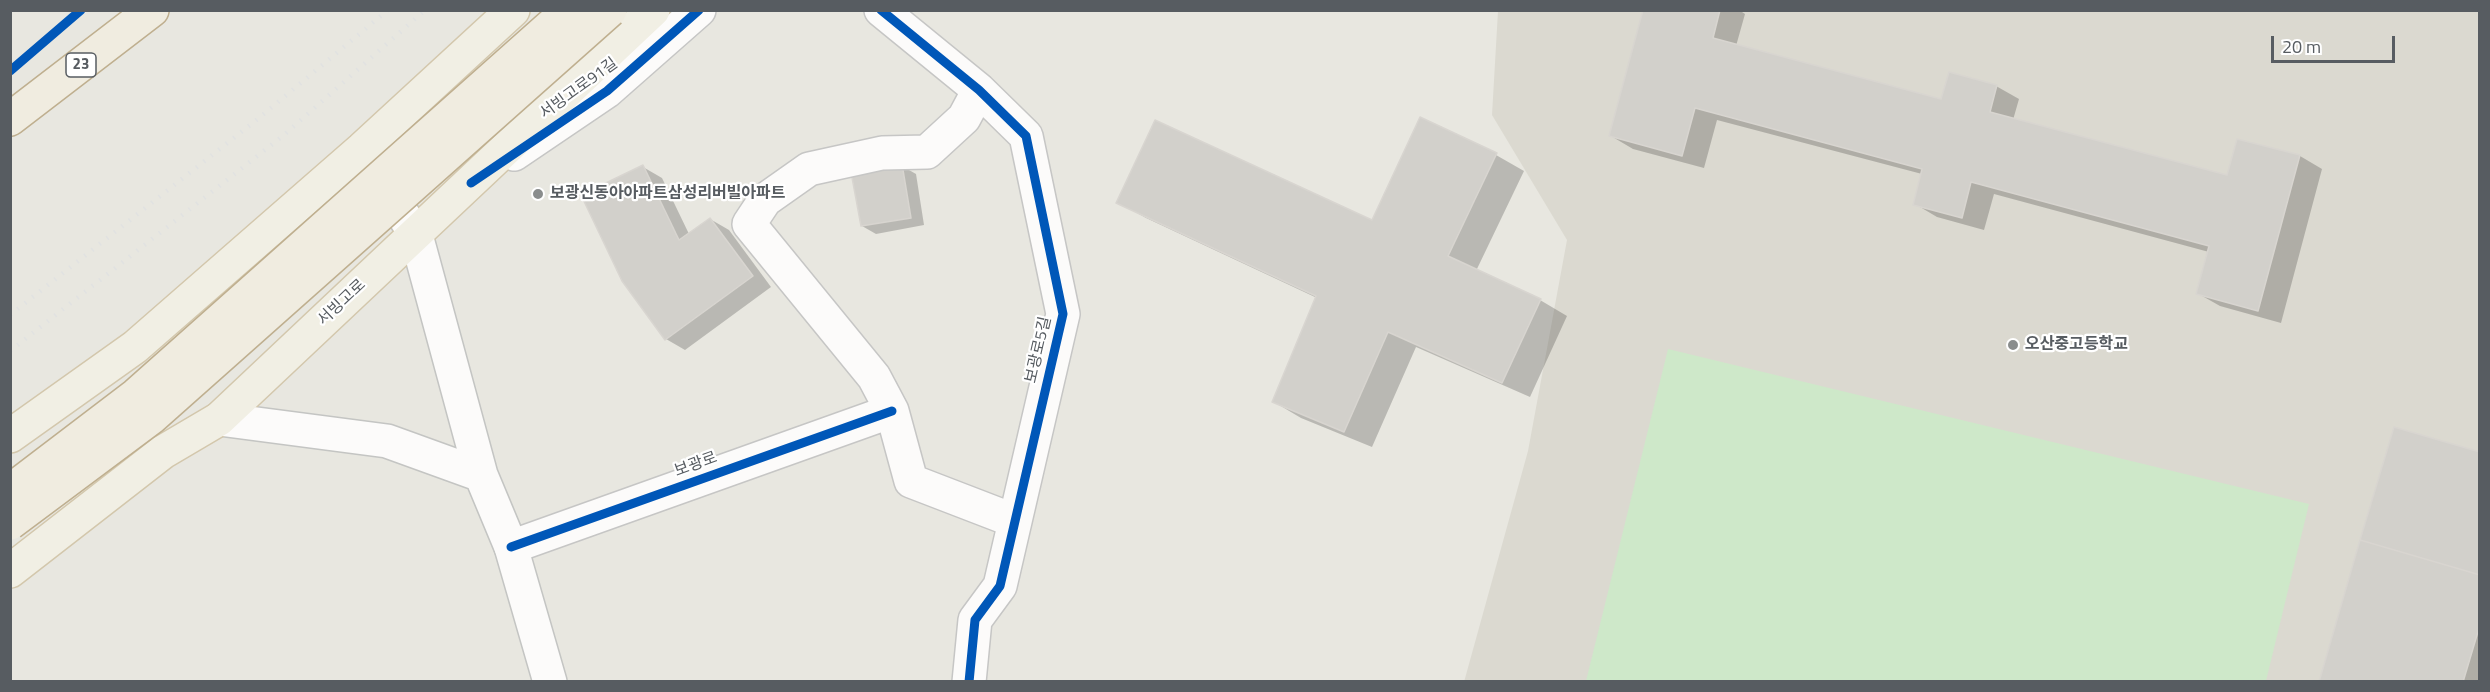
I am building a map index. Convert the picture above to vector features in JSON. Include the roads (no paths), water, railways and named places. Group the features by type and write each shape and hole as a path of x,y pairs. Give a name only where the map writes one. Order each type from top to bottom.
{"highway":[{"name":"23","path":"10,119 152,10"},
{"path":"10,491 136,395 569,10"},
{"path":"10,523 152,417 610,10"}],"main road":[{"path":"10,436 135,347 362,149 513,10"},
{"name":"서빙고로","path":"10,571 163,452 219,418 653,10"},
{"path":"135,347 162,364 173,386 178,412 174,431 163,452"}],"street":[{"name":"서빙고로91길","path":"471,183 607,91 699,10"},
{"name":"보광로5길","path":"881,10 979,90 1026,136 1064,314 1000,586 975,620 969,681"},
{"path":"979,90 964,117 927,152 882,153 809,168 765,200 749,224 874,377 892,411 911,481 1015,521"},
{"path":"362,149 416,235 481,475 511,547 550,681"},
{"name":"보광로","path":"511,547 892,411"},
{"path":"219,418 387,441 481,475"}],"railway":[{"path":"10,315 259,118 388,10"},
{"path":"10,351 284,135 425,10"}],"place":[{"name":"보광신동아아파트삼성리버빌아파트","path":"538,194"},
{"name":"오산중고등학교","path":"2013,345"}]}
